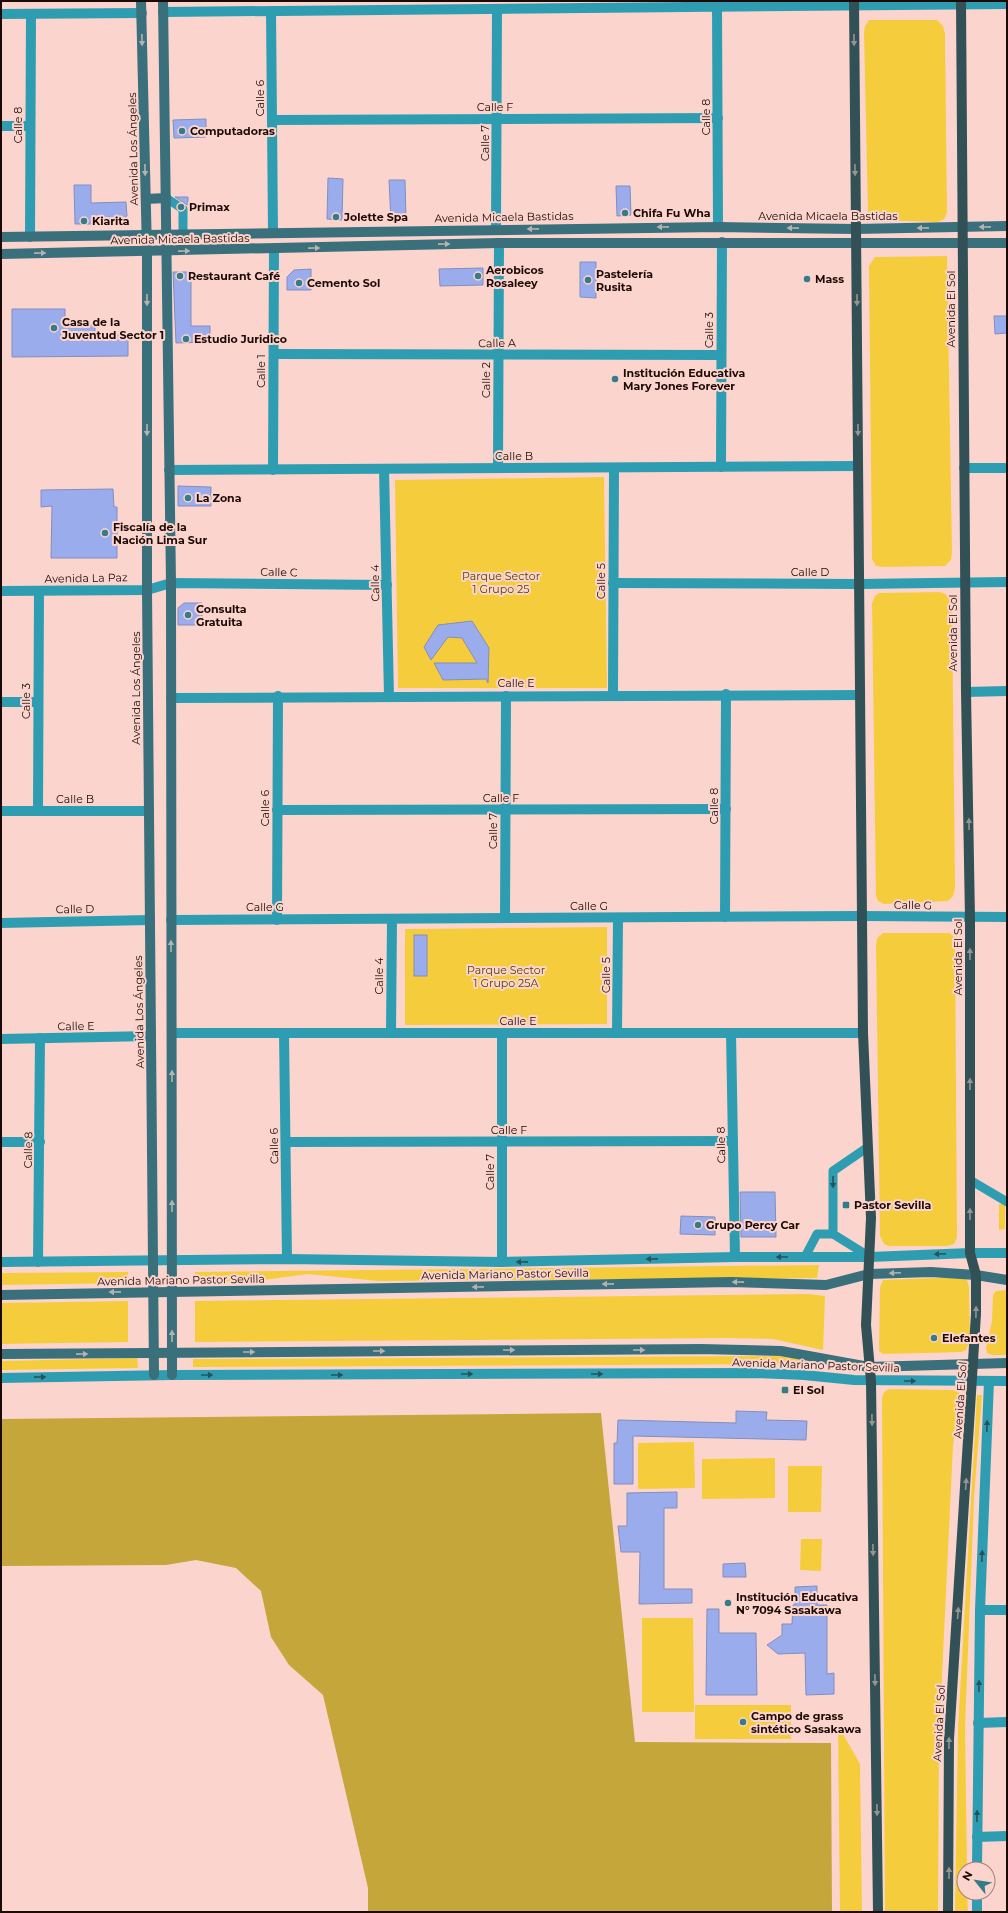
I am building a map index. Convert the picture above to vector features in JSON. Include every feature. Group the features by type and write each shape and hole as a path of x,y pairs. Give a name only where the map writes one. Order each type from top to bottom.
{"main road":[{"name":"Avenida El Sol","path":"948,1912 949,1739 974,1365 976,1275 970,1252 970,918 966,692 961,3"},
{"path":"854,4 863,1033 868,1146 870,1257 866,1312 871,1381 878,1912"}],"street":[{"name":"Avenida Los Ángeles","path":"141,1 147,235 148,811 154,1376"},
{"path":"163,1 171,583 172,1375"},
{"path":"163,12 271,11 382,6 497,9 602,5 717,7 854,4 1007,4"},
{"name":"Calle 8","path":"717,7 718,227"},
{"name":"Calle 7","path":"496,229 497,9"},
{"name":"Calle 6","path":"271,11 274,232"},
{"path":"1,14 142,13"},
{"name":"Calle 8","path":"30,237 31,14"},
{"name":"Calle F","path":"272,120 718,118"},
{"path":"1,126 30,126"},
{"path":"146,199 166,198"},
{"name":"Avenida Micaela Bastidas","path":"1,237 496,229 718,227 856,229 1007,226"},
{"name":"Calle 3","path":"721,467 722,242"},
{"name":"Avenida Micaela Bastidas","path":"1,254 147,252 499,243 1007,242"},
{"name":"Calle 2","path":"498,468 499,243"},
{"name":"Calle 1","path":"273,470 274,248"},
{"name":"Calle A","path":"274,354 721,355"},
{"name":"Calle B","path":"170,470 858,466"},
{"name":"Calle 5","path":"613,695 614,468"},
{"path":"964,468 1007,468"},
{"name":"Calle 4","path":"384,469 389,696"},
{"name":"Calle D","path":"613,582 859,584 1007,582"},
{"name":"Avenida La Paz","path":"1,591 147,590 171,583"},
{"name":"Calle C","path":"171,583 387,585"},
{"name":"Calle 3","path":"38,811 39,591"},
{"path":"966,692 1007,691"},
{"name":"Calle 8","path":"725,917 726,694"},
{"name":"Calle E","path":"171,698 278,696 726,694 860,695"},
{"name":"Calle 6","path":"277,920 278,696"},
{"name":"Calle 7","path":"505,918 506,696"},
{"path":"1,702 38,702"},
{"name":"Calle F","path":"277,810 726,809"},
{"name":"Calle B","path":"1,811 148,811"},
{"name":"Calle G","path":"171,920 862,916 970,918 1007,917"},
{"name":"Calle 5","path":"617,1033 618,918"},
{"name":"Calle 4","path":"391,1033 392,919"},
{"name":"Calle D","path":"1,923 150,920"},
{"name":"Calle E","path":"172,1033 863,1033"},
{"name":"Calle 6","path":"284,1033 287,1259"},
{"name":"Calle 7","path":"502,1033 502,1262"},
{"name":"Calle 8","path":"732,1033 732,1141 735,1257"},
{"name":"Calle E","path":"1,1038 151,1036"},
{"name":"Calle 8","path":"38,1262 40,1038"},
{"name":"Calle F","path":"286,1142 732,1141"},
{"path":"1,1142 40,1142"},
{"name":"Avenida Mariano Pastor Sevilla","path":"1,1262 287,1259 502,1262 735,1257 870,1257 970,1252 1006,1252"},
{"name":"Avenida Mariano Pastor Sevilla","path":"1,1295 731,1282 826,1285 869,1274 931,1272 976,1275 1007,1280"},
{"name":"Avenida Mariano Pastor Sevilla","path":"1,1354 701,1349 780,1351 856,1366 1007,1364"},
{"name":"Avenida Mariano Pastor Sevilla","path":"1,1378 172,1375 756,1373 871,1381 1007,1381"},
{"path":"977,1861 980,1610 989,1381"},
{"path":"980,1610 1007,1610"},
{"path":"978,1723 1007,1722"},
{"path":"977,1837 1007,1836"},
{"path":"977,1901 977,1912"}],"lane":[{"path":"166,198 183,209 183,234"},
{"path":"833,1234 833,1171 868,1146"},
{"path":"970,1180 1007,1202"},
{"path":"805,1257 817,1234 833,1234 870,1257"}],"green space":[{"path":"869,20 937,20 943,26 945,34 947,213 944,219 938,222 875,220 868,213 864,33 865,26"},
{"path":"947,256 951,560 945,566 876,566 872,559 869,266 875,257"},
{"name":"Parque Sector 1 Grupo 25","path":"604,477 607,688 398,688 395,480"},
{"path":"940,592 949,596 952,605 955,888 953,896 948,901 884,904 878,901 876,896 872,603 875,596 879,593"},
{"name":"Parque Sector 1 Grupo 25A","path":"607,927 607,1024 405,1025 405,929"},
{"path":"883,933 950,933 955,938 957,1238 954,1244 947,1246 889,1246 884,1244 880,1236 876,946 877,938"},
{"path":"1005,1203 1005,1229 999,1230 999,1204"},
{"path":"819,1265 817,1278 378,1281 308,1274 263,1280 196,1283 195,1272"},
{"path":"128,1272 128,1283 1,1285 1,1273"},
{"path":"961,1277 967,1280 969,1287 970,1341 966,1350 961,1352 883,1354 879,1351 880,1287 883,1280"},
{"path":"1007,1290 1007,1355 992,1355 987,1353 986,1348 992,1321 993,1295 996,1291"},
{"path":"809,1294 825,1296 823,1350 773,1339 728,1338 195,1342 195,1301"},
{"path":"128,1301 128,1342 1,1344 1,1303"},
{"path":"787,1356 816,1364 193,1367 193,1359"},
{"path":"137,1358 138,1368 1,1370 1,1361"},
{"path":"889,1389 953,1390 960,1393 953,1446 939,1739 938,1912 885,1912 882,1397 885,1391"},
{"path":"977,1395 982,1395 974,1497 965,1727 967,1861 956,1861 956,1901 967,1901 968,1912 955,1912 958,1728"},
{"path":"694,1442 695,1488 638,1489 638,1443"},
{"path":"775,1458 775,1498 702,1499 702,1459"},
{"path":"788,1466 822,1466 821,1512 788,1512"},
{"path":"801,1539 822,1539 821,1571 800,1570"},
{"path":"642,1618 693,1618 694,1712 642,1712"},
{"name":"Campo de grass sintético Sasakawa","path":"695,1705 791,1705 791,1739 695,1739"},
{"path":"838,1725 860,1764 862,1912 840,1912"}],"shaded area":[{"path":"601,1413 635,1742 831,1743 832,1912 368,1912 368,1888 323,1695 289,1665 271,1637 261,1591 236,1568 196,1560 166,1565 1,1566 1,1419"}],"building":[{"path":"206,119 206,137 174,138 173,120"},
{"path":"328,178 343,179 342,220 327,219"},
{"path":"389,180 405,180 406,220 391,221"},
{"path":"74,185 91,185 91,203 126,202 127,216 122,220 91,221 91,224 75,224"},
{"path":"616,186 630,186 631,215 617,216"},
{"path":"175,197 188,197 188,205 186,204"},
{"name":"Pastelería Rusita","path":"580,262 596,262 596,298 580,297"},
{"path":"483,268 483,285 440,286 439,269"},
{"name":"Cemento Sol","path":"311,269 311,290 287,290 287,277 294,270"},
{"path":"173,272 191,272 191,326 210,326 210,342 176,343"},
{"path":"12,309 65,309 65,325 95,325 95,335 128,335 128,356 12,357"},
{"path":"994,316 1007,316 1007,333 995,334"},
{"path":"178,486 211,487 211,506 178,506"},
{"path":"113,489 114,507 117,507 117,558 51,558 52,506 41,507 41,490"},
{"path":"184,603 202,603 202,625 178,625 178,608"},
{"path":"472,621 489,648 488,683 486,679 443,680 434,663 477,663 462,638 448,637 431,660 424,647 438,625"},
{"path":"414,935 427,935 427,976 414,976"},
{"path":"740,1192 775,1192 776,1237 741,1237"},
{"name":"Grupo Percy Car","path":"681,1216 715,1217 715,1235 680,1234"},
{"path":"736,1411 767,1412 766,1420 807,1421 806,1440 633,1436 633,1484 614,1484 614,1443 617,1443 618,1420 736,1423"},
{"path":"677,1492 677,1508 664,1508 664,1589 692,1589 692,1603 639,1604 640,1552 621,1552 618,1526 627,1526 627,1493"},
{"path":"745,1563 746,1577 723,1577 723,1564"},
{"path":"817,1586 817,1605 827,1605 827,1674 834,1673 834,1694 806,1695 805,1653 778,1654 767,1645 782,1635 782,1624 792,1624 793,1605 795,1605 795,1587"},
{"path":"707,1609 719,1609 719,1633 756,1633 757,1695 706,1695"}],"place":[{"name":"Computadoras","path":"182,131"},
{"name":"Primax","path":"181,207"},
{"name":"Chifa Fu Wha","path":"625,213"},
{"name":"Jolette Spa","path":"336,217"},
{"name":"Kiarita","path":"84,221"},
{"name":"Restaurant Café","path":"180,276"},
{"name":"Aerobicos Rosaleey","path":"478,276"},
{"name":"Mass","path":"807,279"},
{"name":"Pastelería Rusita","path":"588,280"},
{"name":"Cemento Sol","path":"299,283"},
{"name":"Casa de la Juventud Sector 1","path":"54,328"},
{"name":"Estudio Juridico","path":"186,339"},
{"name":"Institución Educativa Mary Jones Forever","path":"615,379"},
{"name":"La Zona","path":"188,498"},
{"name":"Fiscalía de la Nación Lima Sur","path":"105,533"},
{"name":"Consulta Gratuita","path":"188,615"},
{"name":"Pastor Sevilla","path":"846,1205"},
{"name":"Grupo Percy Car","path":"698,1225"},
{"name":"Elefantes","path":"934,1338"},
{"name":"El Sol","path":"785,1390"},
{"name":"Institución Educativa N° 7094 Sasakawa","path":"728,1603"},
{"name":"Campo de grass sintético Sasakawa","path":"743,1722"}]}
